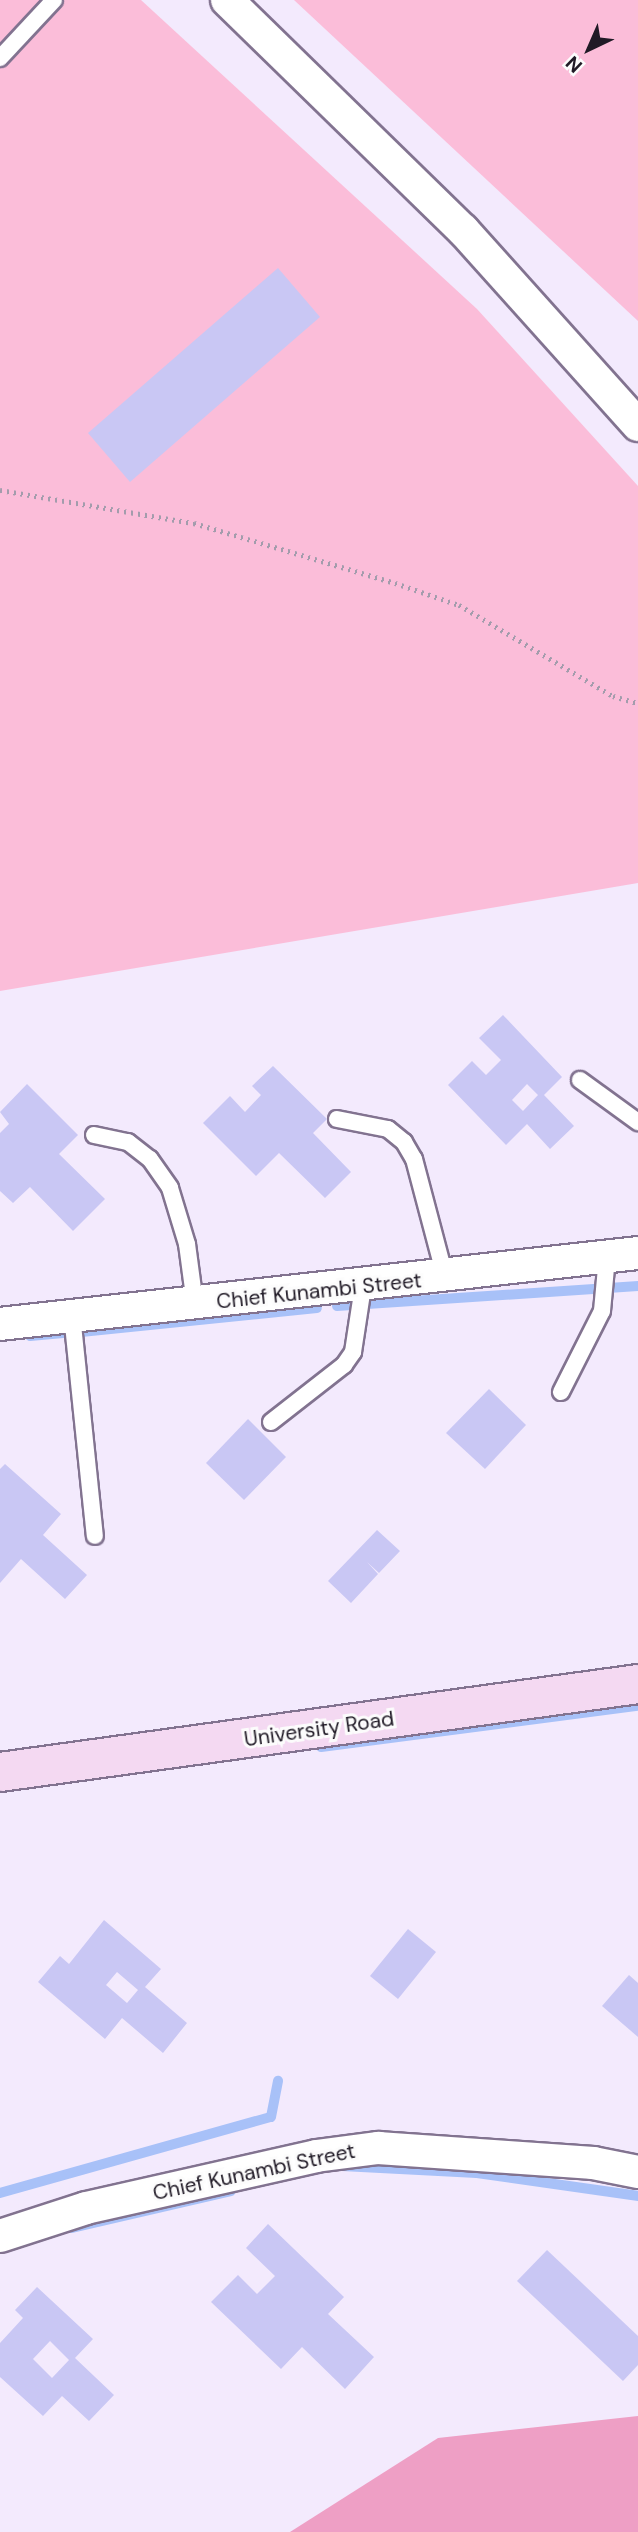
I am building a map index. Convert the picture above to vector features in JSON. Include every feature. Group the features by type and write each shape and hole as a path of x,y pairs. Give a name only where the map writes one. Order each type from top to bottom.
{"street":[{"path":"227,0 463,230 638,425"},
{"name":"Chief Kunambi Street","path":"0,1324 638,1254"},
{"name":"University Road","path":"0,1772 638,1685"},
{"name":"Chief Kunambi Street","path":"0,2236 86,2208 316,2156 378,2148 593,2163 638,2172"}],"lane":[{"path":"0,58 54,0"},
{"path":"580,1080 638,1122"},
{"path":"337,1119 388,1129 404,1142 414,1158 445,1276"},
{"path":"94,1135 128,1142 150,1158 170,1188 187,1244 195,1304"},
{"path":"561,1392 603,1311 607,1257"},
{"path":"271,1422 344,1365 353,1352 363,1286"},
{"path":"72,1315 74,1373 95,1536"}],"path":[{"path":"0,490 194,523 395,583 458,606 613,696 638,703"}],"shaded area":[{"path":"0,0 141,0 477,309 638,486 638,883 0,991"},
{"path":"294,0 638,0 638,321"},
{"path":"638,2416 638,2532 290,2532 438,2438"}],"building":[{"path":"278,268 320,317 130,482 88,433"},
{"path":"503,1015 562,1077 544,1095 574,1126 550,1149 527,1124 506,1145 448,1085 472,1061 486,1075 501,1060 479,1038","holes":["527,1084 538,1095 523,1111 512,1100"]},
{"path":"273,1066 327,1119 313,1133 351,1172 325,1198 279,1153 256,1176 203,1123 230,1096 245,1112 261,1095 252,1086"},
{"path":"27,1084 78,1135 59,1154 105,1199 73,1231 30,1187 13,1203 0,1191 0,1133 9,1124 0,1112"},
{"path":"489,1389 526,1425 485,1469 446,1433"},
{"path":"248,1419 286,1457 244,1500 206,1463"},
{"path":"5,1464 61,1514 43,1535 87,1575 65,1599 21,1559 0,1583 0,1469"},
{"path":"377,1530 400,1551 379,1573 367,1562 378,1574 351,1603 328,1581"},
{"path":"104,1920 161,1969 145,1987 187,2023 163,2053 122,2018 105,2039 38,1982 60,1956 69,1964","holes":["117,1972 138,1990 127,2003 106,1985"]},
{"path":"408,1929 436,1952 398,1999 370,1976"},
{"path":"629,1975 638,1983 638,2037 602,2006"},
{"path":"268,2224 344,2297 328,2314 374,2357 345,2389 302,2347 281,2369 211,2302 238,2275 257,2294 275,2276 246,2248"},
{"path":"547,2250 638,2336 638,2365 623,2381 517,2281"},
{"path":"37,2287 93,2339 75,2358 114,2395 89,2421 62,2396 43,2416 0,2377 0,2343 23,2318 15,2310","holes":["50,2341 69,2360 52,2378 33,2359"]}],"waterway":[{"path":"337,1306 638,1286"},
{"path":"81,1332 317,1308"},
{"path":"30,1336 66,1333"},
{"path":"321,1747 638,1706"},
{"path":"0,2193 271,2117 278,2081"},
{"path":"342,2166 477,2173 638,2196"},
{"path":"72,2228 231,2191"}]}
